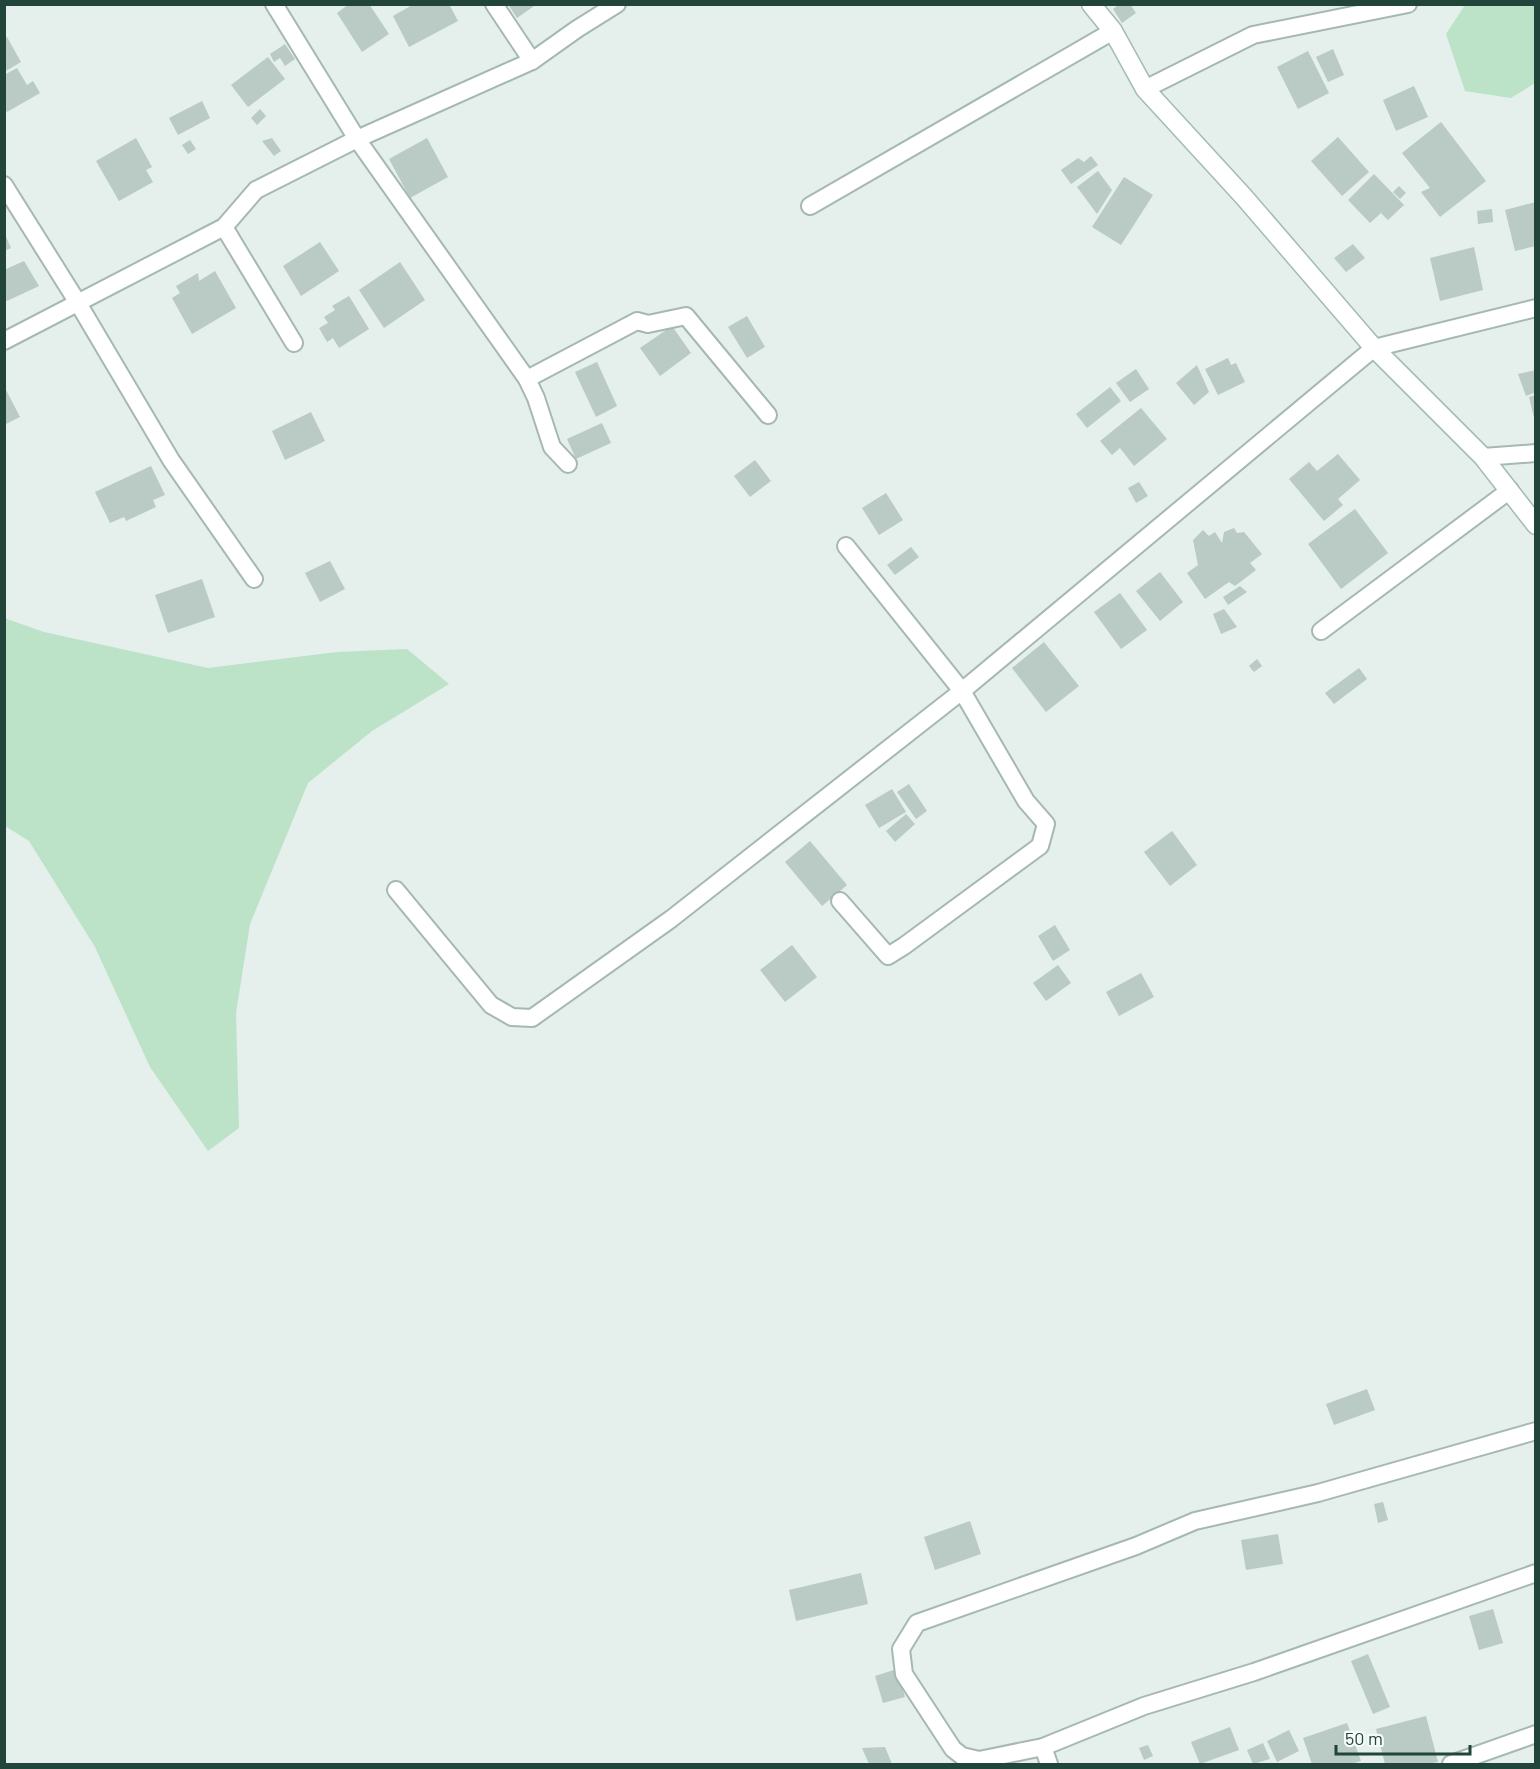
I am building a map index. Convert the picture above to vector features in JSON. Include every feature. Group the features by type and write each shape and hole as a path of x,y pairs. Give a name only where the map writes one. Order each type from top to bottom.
{"street":[{"path":"274,4 357,139 527,379 536,398 552,447 568,464"},
{"path":"494,4 532,61"},
{"path":"4,341 224,227 256,190 357,139 532,61 617,4"},
{"path":"1091,4 1113,31 1145,89 1244,197 1374,348 1483,458 1536,525"},
{"path":"1145,89 1253,35 1408,4"},
{"path":"810,206 1113,31"},
{"path":"4,185 78,303 171,460 254,579"},
{"path":"224,227 294,342"},
{"path":"396,890 491,1005 512,1017 532,1018 670,919 962,691 1374,348 1536,308"},
{"path":"527,379 637,321 648,324 686,316 768,415"},
{"path":"1483,458 1536,453"},
{"path":"1321,631 1510,490"},
{"path":"840,901 888,956 1040,846 1046,824 1026,801 962,691 846,546"},
{"path":"1536,1431 1318,1493 1195,1521 1136,1546 917,1623 902,1649 904,1674 953,1749 962,1756 979,1760 1043,1747 1144,1706 1254,1672 1536,1573"},
{"path":"1451,1764 1536,1734"},
{"path":"1043,1747 1049,1764"}],"green space":[{"path":"1465,5 1535,5 1535,83 1511,98 1465,91 1446,34"},
{"path":"4,618 44,632 208,668 337,652 407,649 449,684 372,731 308,783 250,924 236,1013 239,1128 208,1151 150,1067 95,947 29,841 5,826"}],"building":[{"path":"349,4 369,4 389,34 362,52 337,13"},
{"path":"414,4 449,4 458,21 409,47 393,16"},
{"path":"508,4 537,4 517,18"},
{"path":"1120,4 1130,4 1136,13 1122,23 1113,9"},
{"path":"7,37 21,62 4,72 4,39"},
{"path":"285,44 295,59 285,66 280,58 274,62 270,54"},
{"path":"1333,49 1344,75 1328,82 1316,57"},
{"path":"1308,51 1329,93 1298,109 1277,67"},
{"path":"268,57 285,79 248,107 231,85"},
{"path":"17,68 27,85 33,81 40,93 7,112 4,108 4,75"},
{"path":"1414,86 1428,117 1396,131 1383,100"},
{"path":"202,101 210,118 178,135 169,118"},
{"path":"260,109 266,116 257,125 251,118"},
{"path":"1441,122 1486,181 1440,217 1421,192 1430,188 1402,153"},
{"path":"1338,137 1369,172 1342,196 1311,161"},
{"path":"136,138 152,167 146,170 153,182 119,201 96,161"},
{"path":"272,138 281,151 274,156 262,141"},
{"path":"427,138 448,177 410,198 389,159"},
{"path":"190,140 196,149 188,154 182,145"},
{"path":"1091,156 1098,165 1071,184 1061,170 1078,158 1084,162"},
{"path":"1098,171 1112,190 1097,214 1077,187"},
{"path":"1374,174 1404,205 1388,220 1381,213 1370,223 1348,200"},
{"path":"1124,177 1153,195 1121,245 1092,227"},
{"path":"1399,186 1406,193 1400,199 1393,192"},
{"path":"1536,202 1536,246 1515,251 1505,210"},
{"path":"1492,209 1493,222 1478,224 1477,211"},
{"path":"4,232 11,248 4,251"},
{"path":"320,242 339,271 301,296 283,266"},
{"path":"1353,244 1365,258 1346,272 1334,258"},
{"path":"1474,247 1483,290 1440,301 1430,258"},
{"path":"24,261 39,286 7,301 4,297 4,270"},
{"path":"400,262 425,300 384,328 359,290"},
{"path":"215,271 236,308 192,334 172,298 180,293 176,286 198,273 199,281"},
{"path":"349,296 369,329 339,348 333,338 327,342 319,328 328,323 324,317 335,310 332,306"},
{"path":"747,316 765,347 747,358 728,327"},
{"path":"672,326 691,353 660,376 640,348"},
{"path":"1228,358 1231,365 1236,363 1245,382 1218,395 1205,369"},
{"path":"597,362 617,406 596,417 575,372"},
{"path":"1197,365 1209,392 1194,405 1176,383"},
{"path":"1136,369 1149,389 1130,402 1116,383"},
{"path":"1536,370 1536,392 1526,396 1518,374"},
{"path":"4,386 20,417 4,425"},
{"path":"1110,387 1121,401 1087,428 1076,414"},
{"path":"1536,395 1536,422 1535,422 1529,397"},
{"path":"1141,408 1167,439 1134,466 1120,448 1112,455 1100,441"},
{"path":"311,412 325,441 285,460 272,431"},
{"path":"602,423 611,443 576,459 567,439"},
{"path":"1338,454 1360,480 1338,499 1343,505 1324,521 1289,479 1309,462 1317,471"},
{"path":"755,460 771,481 750,497 734,476"},
{"path":"151,466 165,495 153,500 156,507 126,521 124,517 110,523 95,492"},
{"path":"1139,482 1148,496 1136,503 1128,488"},
{"path":"886,493 903,520 879,535 862,508"},
{"path":"1355,509 1388,553 1341,589 1308,544"},
{"path":"1234,528 1237,533 1244,532 1262,554 1250,563 1256,570 1235,586 1229,582 1205,599 1187,573 1198,565 1193,540 1203,530 1209,536 1215,532 1222,543 1224,532"},
{"path":"911,547 919,557 895,575 887,565"},
{"path":"330,561 345,589 320,602 305,573"},
{"path":"1160,572 1183,602 1160,621 1136,591"},
{"path":"202,579 215,617 168,633 155,595"},
{"path":"1240,586 1247,592 1228,605 1223,597"},
{"path":"1120,593 1147,630 1121,649 1094,612"},
{"path":"1224,609 1237,627 1221,634 1213,614"},
{"path":"1044,642 1079,686 1046,712 1012,668"},
{"path":"1257,659 1262,666 1254,672 1249,666"},
{"path":"1359,668 1367,679 1334,704 1325,693"},
{"path":"909,784 927,811 916,819 897,792"},
{"path":"892,789 906,812 879,828 865,805"},
{"path":"906,814 915,824 895,842 886,831"},
{"path":"1172,831 1197,865 1170,886 1144,852"},
{"path":"810,841 847,885 822,906 785,862"},
{"path":"1055,925 1070,950 1053,961 1038,936"},
{"path":"792,945 817,977 785,1002 760,970"},
{"path":"1058,965 1071,983 1046,1001 1033,983"},
{"path":"1141,973 1154,997 1119,1016 1106,992"},
{"path":"1367,1389 1375,1410 1334,1425 1326,1404"},
{"path":"1383,1502 1388,1520 1378,1523 1374,1504"},
{"path":"970,1521 981,1554 935,1570 924,1537"},
{"path":"1278,1534 1283,1564 1246,1570 1241,1540"},
{"path":"861,1573 868,1604 796,1621 789,1590"},
{"path":"1493,1609 1503,1643 1479,1650 1469,1616"},
{"path":"1368,1654 1390,1707 1373,1714 1351,1661"},
{"path":"897,1669 905,1697 883,1703 875,1676"},
{"path":"1426,1716 1438,1762 1385,1764 1376,1729"},
{"path":"1347,1723 1361,1761 1350,1764 1312,1764 1303,1738"},
{"path":"1230,1727 1239,1750 1200,1764 1191,1742"},
{"path":"1289,1730 1299,1751 1277,1762 1267,1741"},
{"path":"1263,1743 1270,1759 1253,1764 1247,1750"},
{"path":"1148,1745 1153,1756 1144,1760 1139,1748"},
{"path":"885,1747 892,1764 869,1764 862,1748"}]}
